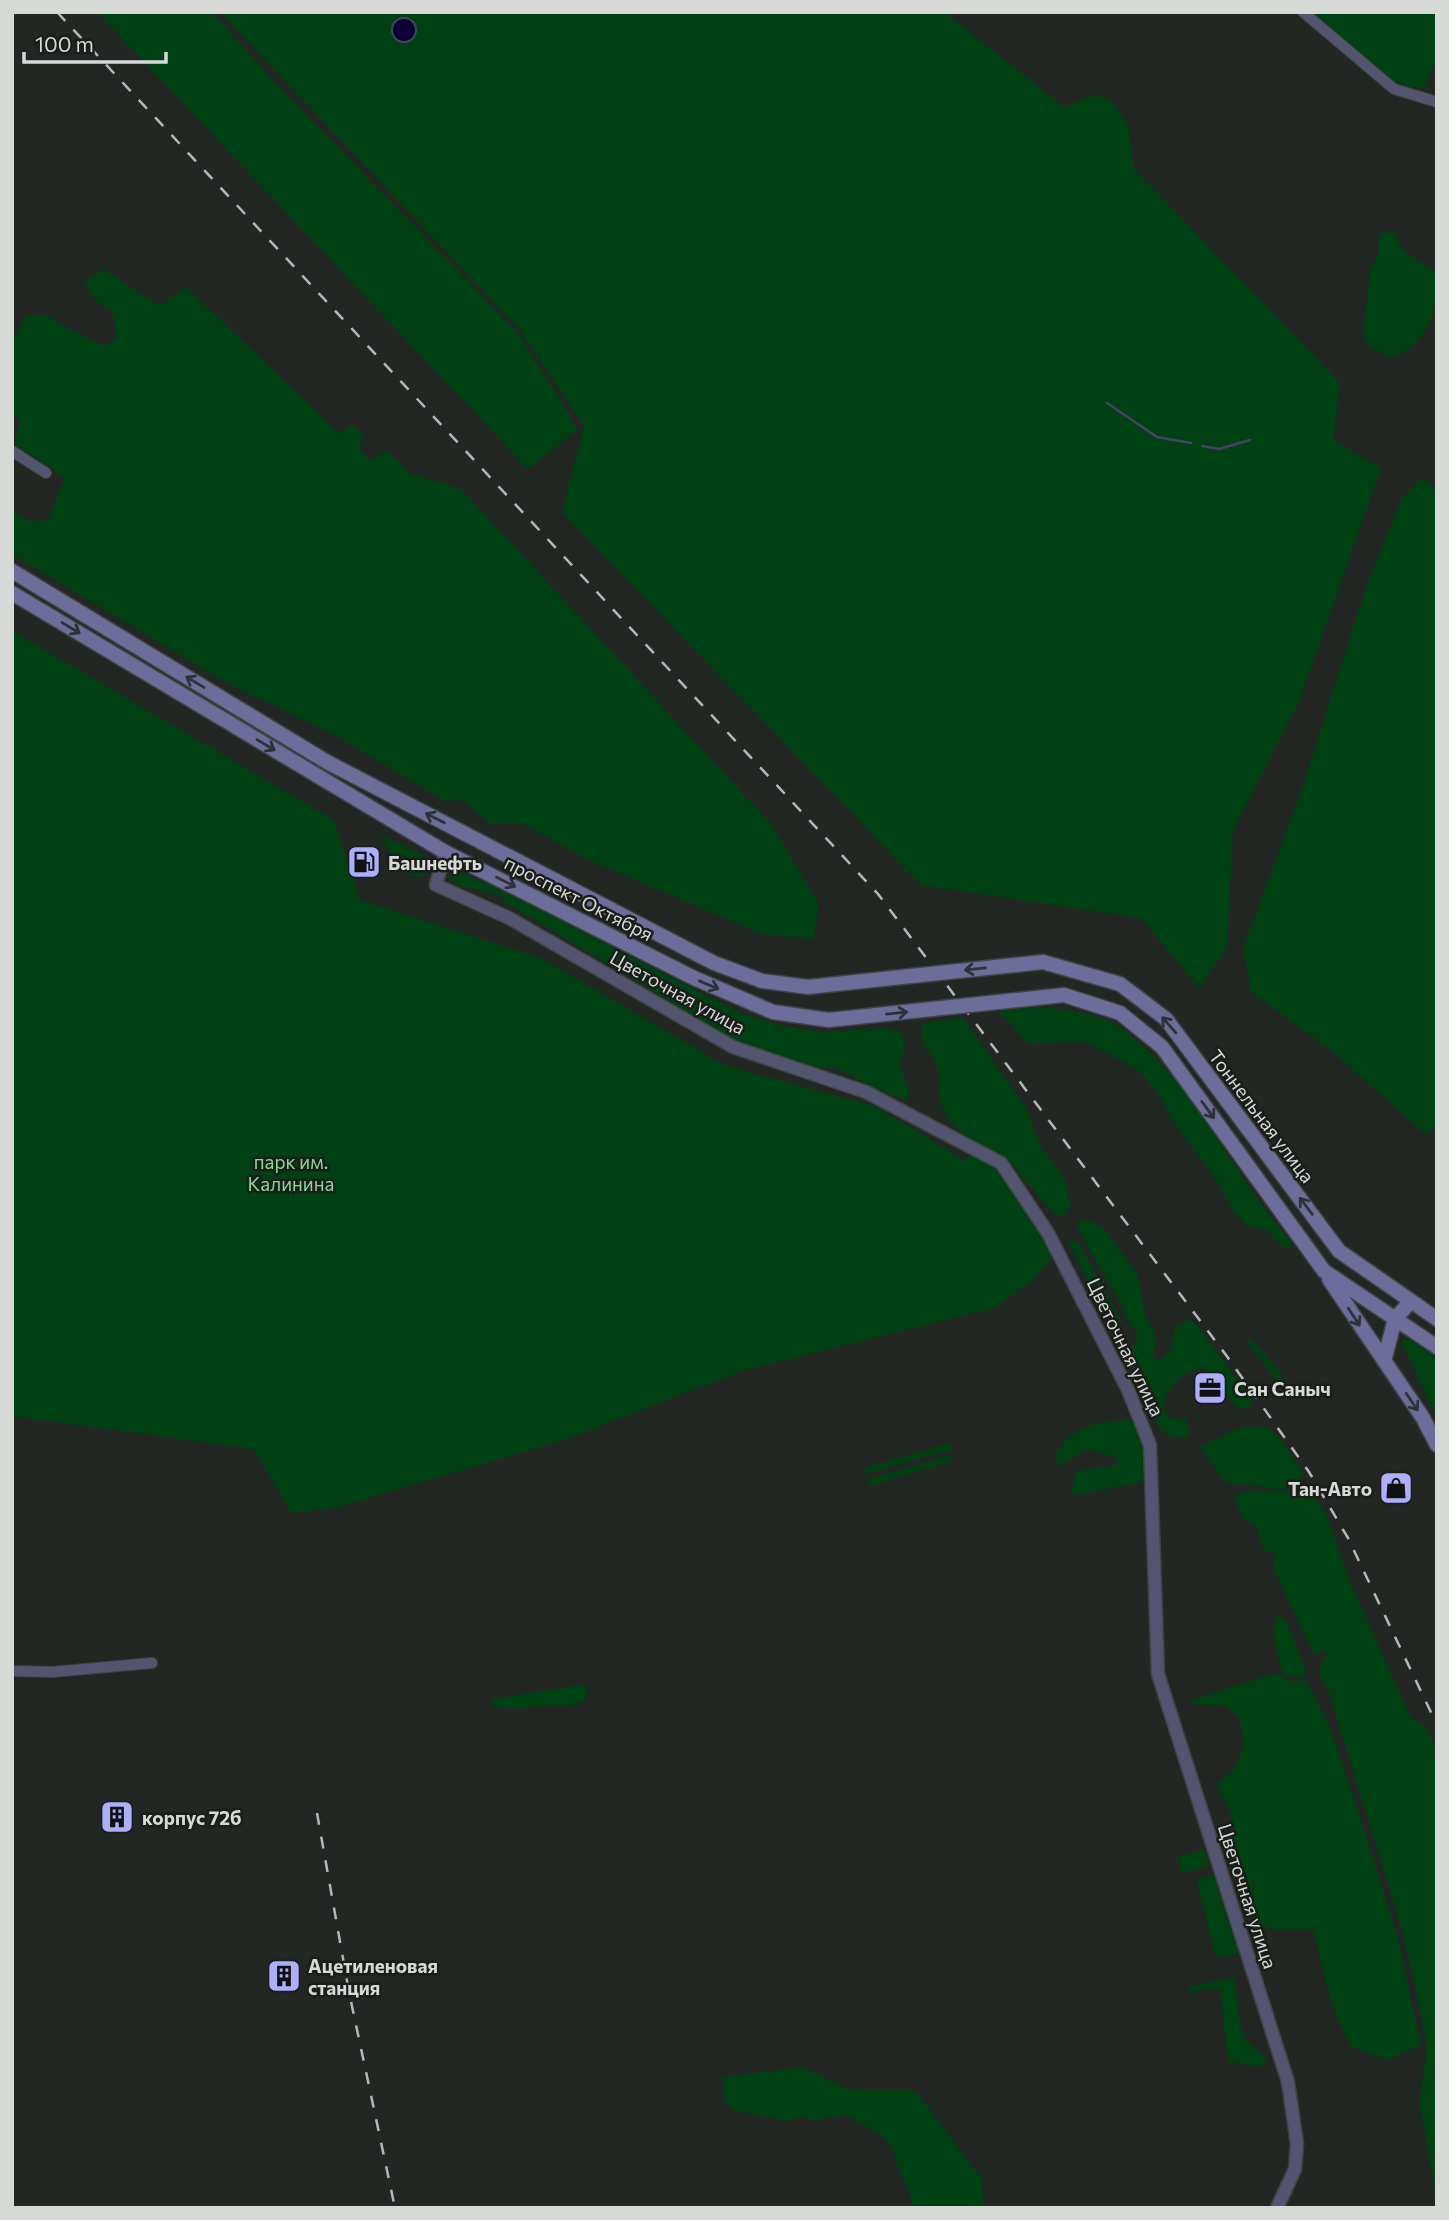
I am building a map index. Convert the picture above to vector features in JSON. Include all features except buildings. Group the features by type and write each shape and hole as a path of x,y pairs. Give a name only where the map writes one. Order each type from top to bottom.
{"main road":[{"name":"проспект Октября","path":"12,571 327,762 715,963 762,981 808,987 1042,962"},
{"name":"проспект Октября","path":"12,593 445,852 694,978 773,1012 829,1020 1064,995"},
{"name":"Тоннельная улица","path":"1042,962 1119,984 1166,1019 1339,1251 1437,1319"},
{"name":"Тоннельная улица","path":"1064,995 1120,1013 1162,1047 1324,1272 1437,1347"},
{"path":"1324,1272 1423,1418 1437,1445"},
{"path":"1384,1361 1395,1319 1410,1301"}],"street":[{"path":"1303,12 1394,89 1437,102"},
{"path":"12,451 46,472"},
{"name":"Цветочная улица","path":"445,852 436,885 509,918 733,1047 866,1093 1001,1163 1048,1233 1128,1390 1150,1445 1158,1674 1288,2082 1297,2144 1295,2169 1277,2208"},
{"path":"12,1671 52,1672 152,1663"}],"green space":[{"path":"97,12 212,12 269,76 518,333 578,429 528,469"},
{"path":"220,12 944,12 1064,107 1092,95 1111,99 1128,126 1134,169 1340,383 1333,440 1381,468 1298,704 1233,830 1227,947 1199,988 1141,918 921,885 562,512 584,426 520,330"},
{"path":"1312,12 1437,12 1437,56 1424,88 1396,85"},
{"path":"1393,232 1404,251 1436,273 1437,287 1433,313 1422,336 1403,352 1390,357 1370,346 1363,335 1370,272 1378,253 1379,233"},
{"path":"103,269 159,306 186,287 340,434 351,425 364,435 358,448 370,460 388,451 409,473 461,489 772,825 819,904 813,939 762,934 589,860 521,823 490,824 464,800 445,801 340,738 222,680 12,554 12,511 29,521 48,520 65,478 14,444 20,420 12,412 12,343 26,316 46,315 70,330 106,346 117,337 112,311 97,302 84,281"},
{"path":"1421,478 1437,488 1437,1126 1425,1134 1331,1050 1251,992 1243,949 1303,786 1365,590 1401,499"},
{"name":"парк им. Калинина","path":"12,631 334,820 360,900 541,958 724,1065 874,1106 966,1161 971,1153 999,1169 1054,1254 1033,1280 994,1308 742,1371 564,1440 334,1508 291,1513 254,1449 12,1416"},
{"path":"380,834 432,860 431,867 422,877 408,873 396,862"},
{"path":"453,869 504,891 740,1013 788,1027 824,1032 881,1028 900,1032 906,1045 899,1063 910,1091 907,1100 878,1090 837,1068 815,1068 741,1045 504,901 500,895 456,885 449,876"},
{"path":"1041,1007 1082,1012 1101,1018 1119,1027 1144,1047 1189,1099 1292,1243 1290,1248 1283,1247 1267,1230 1248,1226 1233,1211 1219,1184 1171,1118 1158,1093 1138,1070 1087,1042 1028,1043 998,1010"},
{"path":"963,1017 1026,1108 1041,1147 1065,1178 1071,1203 1067,1212 1059,1217 1010,1164 957,1129 943,1109 939,1075 923,1040 923,1023"},
{"path":"1080,1220 1104,1228 1137,1273 1145,1314 1156,1336 1154,1357 1160,1360 1165,1356 1170,1349 1176,1327 1189,1319 1197,1325 1251,1398 1252,1404 1248,1409 1236,1407 1205,1368 1197,1369 1177,1380 1168,1393 1163,1408 1170,1418 1186,1419 1190,1434 1178,1438 1167,1433 1157,1423 1140,1391 1126,1349 1136,1344 1137,1333 1129,1324 1122,1306 1076,1226"},
{"path":"1072,1240 1079,1243 1121,1320 1119,1328 1114,1328 1069,1244"},
{"path":"1404,1337 1437,1357 1437,1418 1402,1344"},
{"path":"1251,1339 1281,1373 1283,1382 1280,1385 1245,1340"},
{"path":"1136,1421 1146,1450 1147,1477 1136,1483 1074,1495 1071,1490 1077,1471 1116,1465 1118,1458 1088,1449 1059,1465 1054,1456 1076,1432 1092,1425"},
{"path":"1267,1427 1281,1439 1303,1473 1296,1486 1277,1489 1225,1482 1200,1447 1239,1428"},
{"path":"950,1443 952,1449 866,1474 864,1468"},
{"path":"950,1455 952,1461 869,1486 867,1480"},
{"path":"1301,1489 1315,1498 1325,1511 1351,1584 1411,1718 1425,1725 1437,1751 1437,2203 1420,2101 1427,2047 1423,2025 1403,1933 1328,1690 1319,1673 1327,1651 1314,1654 1274,1570 1275,1553 1264,1551 1256,1526 1242,1518 1234,1496 1251,1492"},
{"path":"1278,1615 1286,1621 1306,1671 1305,1677 1283,1676 1272,1631"},
{"path":"1276,1673 1288,1681 1306,1681 1329,1724 1398,1939 1421,2044 1387,2060 1350,2046 1332,2005 1313,1930 1275,1930 1255,1922 1234,1849 1232,1816 1217,1784 1235,1769 1244,1745 1239,1717 1225,1706 1192,1704 1191,1700"},
{"path":"586,1684 587,1698 576,1705 497,1708 491,1703 492,1699"},
{"path":"1204,1849 1209,1866 1182,1873 1178,1857"},
{"path":"1214,1875 1231,1932 1237,1934 1238,1953 1219,1957 1215,1954 1197,1883 1199,1879"},
{"path":"1235,1977 1239,2021 1246,2040 1267,2059 1266,2065 1257,2067 1228,2061 1220,1988 1189,1992 1188,1987"},
{"path":"802,2067 849,2089 910,2089 918,2094 982,2179 983,2208 912,2208 908,2185 898,2169 893,2148 881,2135 846,2115 815,2120 801,2117 789,2121 735,2111 725,2102 722,2077"}],"shaded area":[{"path":"404,18 415,25 416,30 409,41 404,42 393,35 392,30 399,19"}],"waterway":[{"path":"1107,403 1157,437 1191,443"},
{"path":"1202,446 1219,449 1250,440"}],"railway":[{"path":"57,12 878,894 1226,1355 1309,1472 1348,1538 1437,1725"},
{"path":"317,1813 349,1992 395,2208"}],"place":[{"name":"Башнефть","path":"364,862"},
{"name":"Сан Саныч","path":"1210,1388"},
{"name":"Тан-Авто","path":"1396,1488"},
{"name":"корпус 72б","path":"117,1817"},
{"name":"Ацетиленовая станция","path":"284,1976"}]}
